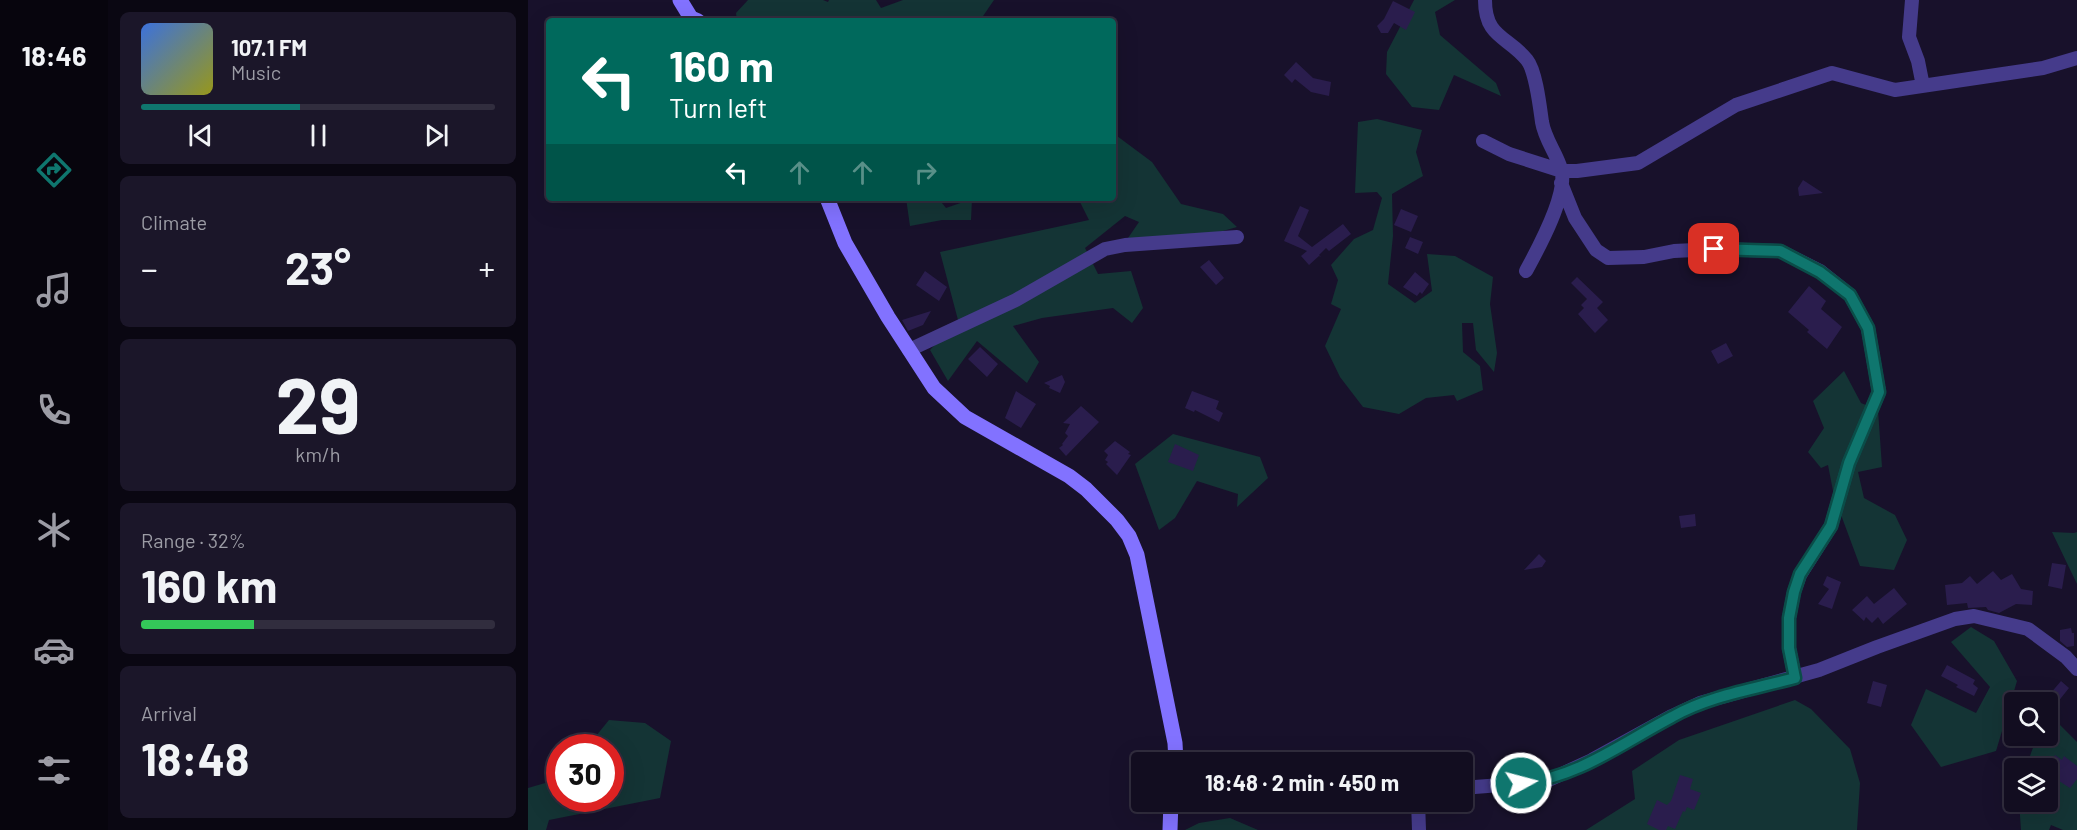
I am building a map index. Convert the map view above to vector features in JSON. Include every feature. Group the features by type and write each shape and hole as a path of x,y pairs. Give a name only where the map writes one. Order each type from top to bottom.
{"street":[{"path":"680,0 691,18"},
{"path":"1485,0 1491,29 1529,62 1544,133 1562,177 1575,218 1596,250 1608,258 1644,257 1674,251 1714,249 1780,251 1820,272 1850,295 1868,328 1879,392 1849,463 1831,526 1800,574 1794,592 1789,618 1789,648 1795,678"},
{"path":"1912,0 1909,37 1918,61 1923,86"},
{"path":"1483,141 1562,177 1577,171 1638,163 1736,105 1832,73 1894,90 2043,68 2077,58"},
{"path":"1526,271 1543,242 1559,198 1562,177"},
{"path":"828,201 844,243 934,388 965,417 1069,476 1101,504 1129,536 1137,555 1175,752"},
{"path":"909,350 1016,300 1105,249 1125,245 1238,237"},
{"path":"1473,787 1551,779 1592,760 1672,716 1700,704 1795,678 1956,619 1974,616 2028,629 2066,657 2077,669"},
{"path":"1170,830 1171,812"},
{"path":"1418,812 1419,830"}],"green space":[{"path":"748,0 823,0 828,2 829,0 876,0 881,8 903,0 994,0 982,18 737,18 736,13"},
{"path":"1414,0 1455,0 1435,12 1440,35 1496,83 1501,96 1454,75 1439,110 1412,107 1386,74 1387,52"},
{"path":"1377,119 1422,130 1416,152 1423,176 1392,194 1393,236 1388,284 1415,303 1432,291 1427,254 1455,256 1493,277 1490,304 1497,353 1494,372 1476,350 1473,323 1462,323 1463,352 1480,366 1483,390 1457,401 1454,395 1426,398 1399,414 1363,407 1340,377 1325,346 1341,309 1331,304 1338,280 1331,265 1354,239 1373,230 1382,198 1377,192 1355,193 1358,122"},
{"path":"1116,135 1152,162 1181,204 1223,214 1237,227 1191,240 1128,238 1139,222 1125,216 1085,248 1098,274 1131,271 1143,308 1132,323 1113,308 1042,318 1013,326 1039,362 1027,383 977,341 948,381 930,350 958,320 940,252 1089,220 1080,201 1116,201"},
{"path":"906,201 940,201 946,208 972,201 971,220 942,220 910,226"},
{"path":"1844,371 1861,403 1878,410 1882,467 1858,472 1864,498 1895,515 1907,540 1894,570 1860,566 1834,496 1828,465 1821,468 1808,452 1824,428 1813,401"},
{"path":"1173,434 1260,457 1268,478 1237,507 1238,494 1197,481 1175,518 1159,530 1135,464"},
{"path":"2052,532 2077,532 2077,584"},
{"path":"1971,627 1994,641 2017,681 2014,692 2004,692 2004,724 1996,751 1941,767 1911,725 1926,689 1976,713 1990,687 1951,642"},
{"path":"1795,700 1811,709 1850,749 1860,783 1857,830 1586,830 1635,799 1632,771 1679,740"},
{"path":"609,720 645,723 671,741 660,798 624,805 624,734 598,734"},
{"path":"2058,725 2077,742 2077,830 2063,830 2051,825 2049,830 2021,830 2020,812 2058,812 2058,758 2029,758 2034,746 2058,746"},
{"path":"546,783 546,812 589,812 549,820 546,830 528,830 528,788"},
{"path":"1230,818 1258,830 1185,830 1199,823"}],"building":[{"path":"1393,1 1415,12 1406,30 1394,23 1388,33 1381,33 1377,26 1384,19"},
{"path":"1296,62 1313,78 1331,82 1329,96 1311,92 1295,79 1292,83 1284,75"},
{"path":"1803,180 1823,193 1799,196 1798,188"},
{"path":"1300,206 1309,210 1298,236 1312,247 1343,224 1351,234 1329,251 1326,248 1319,255 1321,257 1319,256 1309,265 1301,256 1307,251 1284,241"},
{"path":"1401,209 1418,216 1411,232 1394,225"},
{"path":"1410,237 1423,242 1418,254 1405,248"},
{"path":"1209,260 1224,278 1216,285 1200,267"},
{"path":"925,271 947,287 939,301 916,285"},
{"path":"1415,272 1429,284 1422,294 1420,292 1417,296 1403,287"},
{"path":"1577,277 1603,302 1597,308 1608,320 1595,333 1578,314 1584,308 1581,305 1587,299 1571,283"},
{"path":"1809,286 1826,301 1821,309 1842,327 1827,349 1788,312"},
{"path":"931,311 923,325 908,331 902,320"},
{"path":"1726,343 1733,356 1718,364 1711,351"},
{"path":"980,347 998,364 987,377 968,359"},
{"path":"1062,375 1065,382 1060,393 1044,383"},
{"path":"1016,391 1036,404 1021,428 1005,418"},
{"path":"1192,391 1219,401 1216,409 1223,413 1219,422 1195,410 1194,412 1185,408"},
{"path":"1081,406 1099,422 1066,456 1059,448 1068,436 1065,433 1070,424 1063,423"},
{"path":"1115,441 1131,455 1117,475 1106,464 1108,462 1105,460 1108,455 1104,451"},
{"path":"1175,444 1199,455 1193,471 1168,462"},
{"path":"1695,514 1696,526 1681,528 1679,516"},
{"path":"1539,554 1546,561 1542,567 1524,570"},
{"path":"2052,563 2066,565 2062,589 2048,586"},
{"path":"1993,571 2001,580 2012,574 2021,589 2033,591 2032,605 2016,604 1999,613 1988,610 1986,607 1968,608 1967,603 1947,605 1945,585 1962,583 1970,576 1977,584"},
{"path":"1827,576 1841,582 1832,609 1818,604 1829,589 1823,585"},
{"path":"1894,588 1907,604 1883,624 1878,617 1872,623 1866,617 1864,621 1852,610 1867,596 1874,604"},
{"path":"2071,628 2074,633 2074,646 2067,647 2060,641 2060,630"},
{"path":"1947,665 1975,680 1973,684 1978,688 1974,696 1941,676"},
{"path":"1873,681 1887,685 1881,707 1867,703"},
{"path":"2061,681 2069,688 2058,702 2058,692 2052,692"},
{"path":"2055,755 2062,760 2064,756 2077,766 2077,779 2070,788 2058,780 2058,758 2053,758"},
{"path":"1680,775 1693,779 1690,789 1701,793 1694,810 1687,807 1685,812 1683,811 1675,829 1668,826 1666,830 1659,830 1647,824 1657,800 1667,805 1671,801"}],"route":[{"path":"1521,783 1551,779 1612,750 1672,716 1700,704 1795,678 1789,648 1789,618 1794,592 1800,574 1831,526 1849,463 1879,392 1868,328 1850,295 1820,272 1780,251 1714,249"}]}
